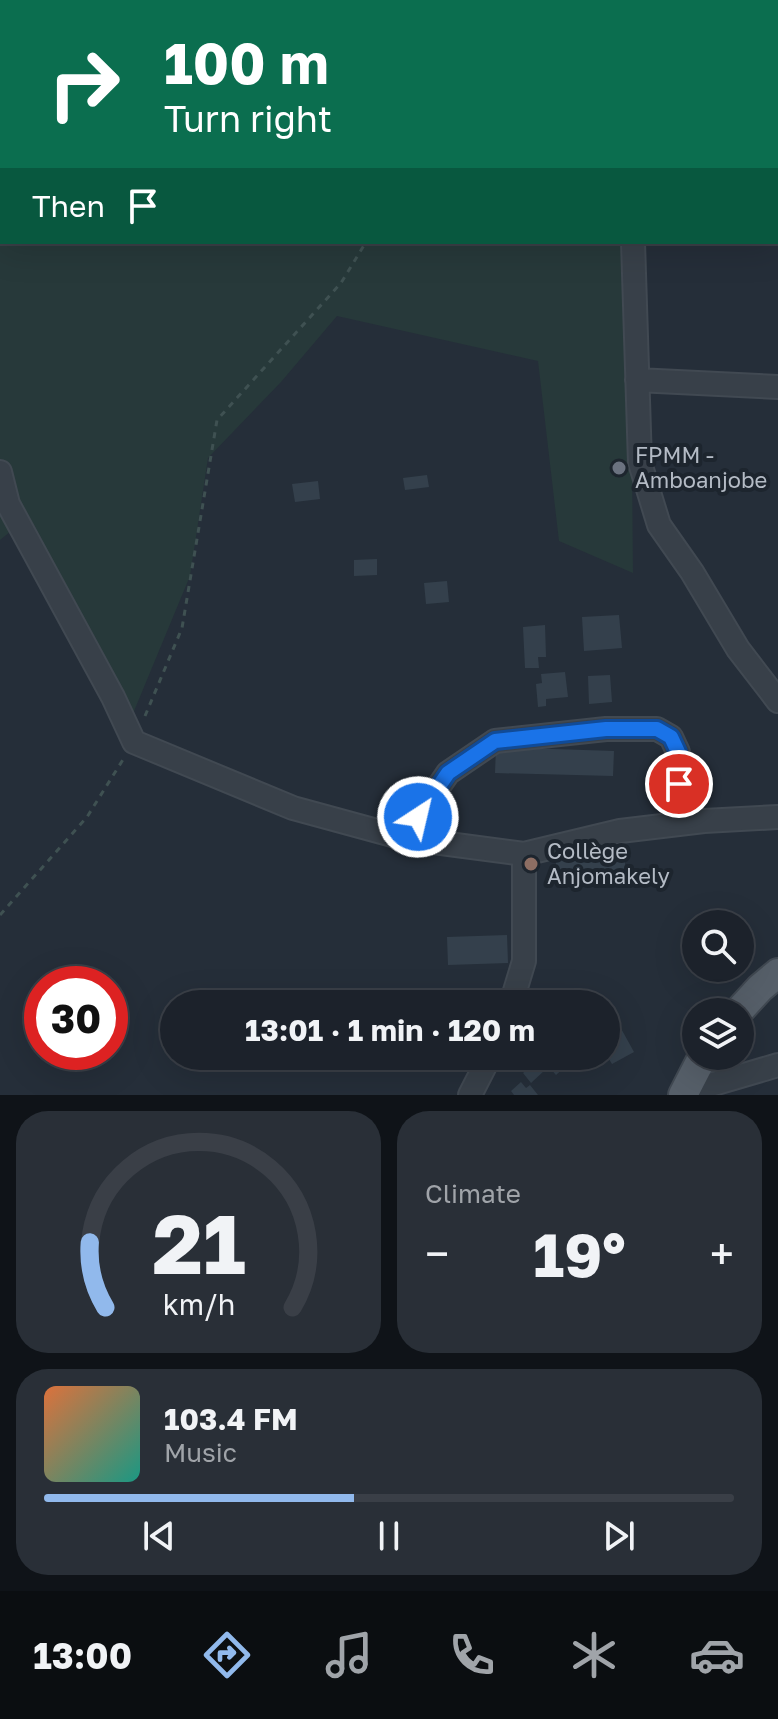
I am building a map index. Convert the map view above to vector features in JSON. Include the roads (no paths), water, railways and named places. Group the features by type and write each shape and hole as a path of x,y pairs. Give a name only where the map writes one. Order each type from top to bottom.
{"main road":[{"path":"751,998 778,973"},
{"path":"683,1095 696,1070"}],"street":[{"path":"633,244 640,463 659,525 692,572 738,649 778,701"},
{"path":"637,380 778,387"},
{"path":"0,472 4,500 113,697 134,742 293,808 403,838 524,854 620,831 778,817"},
{"path":"403,838 448,773 495,741 606,729 657,729 671,737 678,752 679,824"},
{"path":"515,990 524,961 524,854"},
{"path":"691,1095 710,1085 778,1065"},
{"path":"470,1095 483,1070"}],"place":[{"name":"FPMM - Amboanjobe","path":"619,468"},
{"name":"Collège Anjomakely","path":"531,864"}]}
